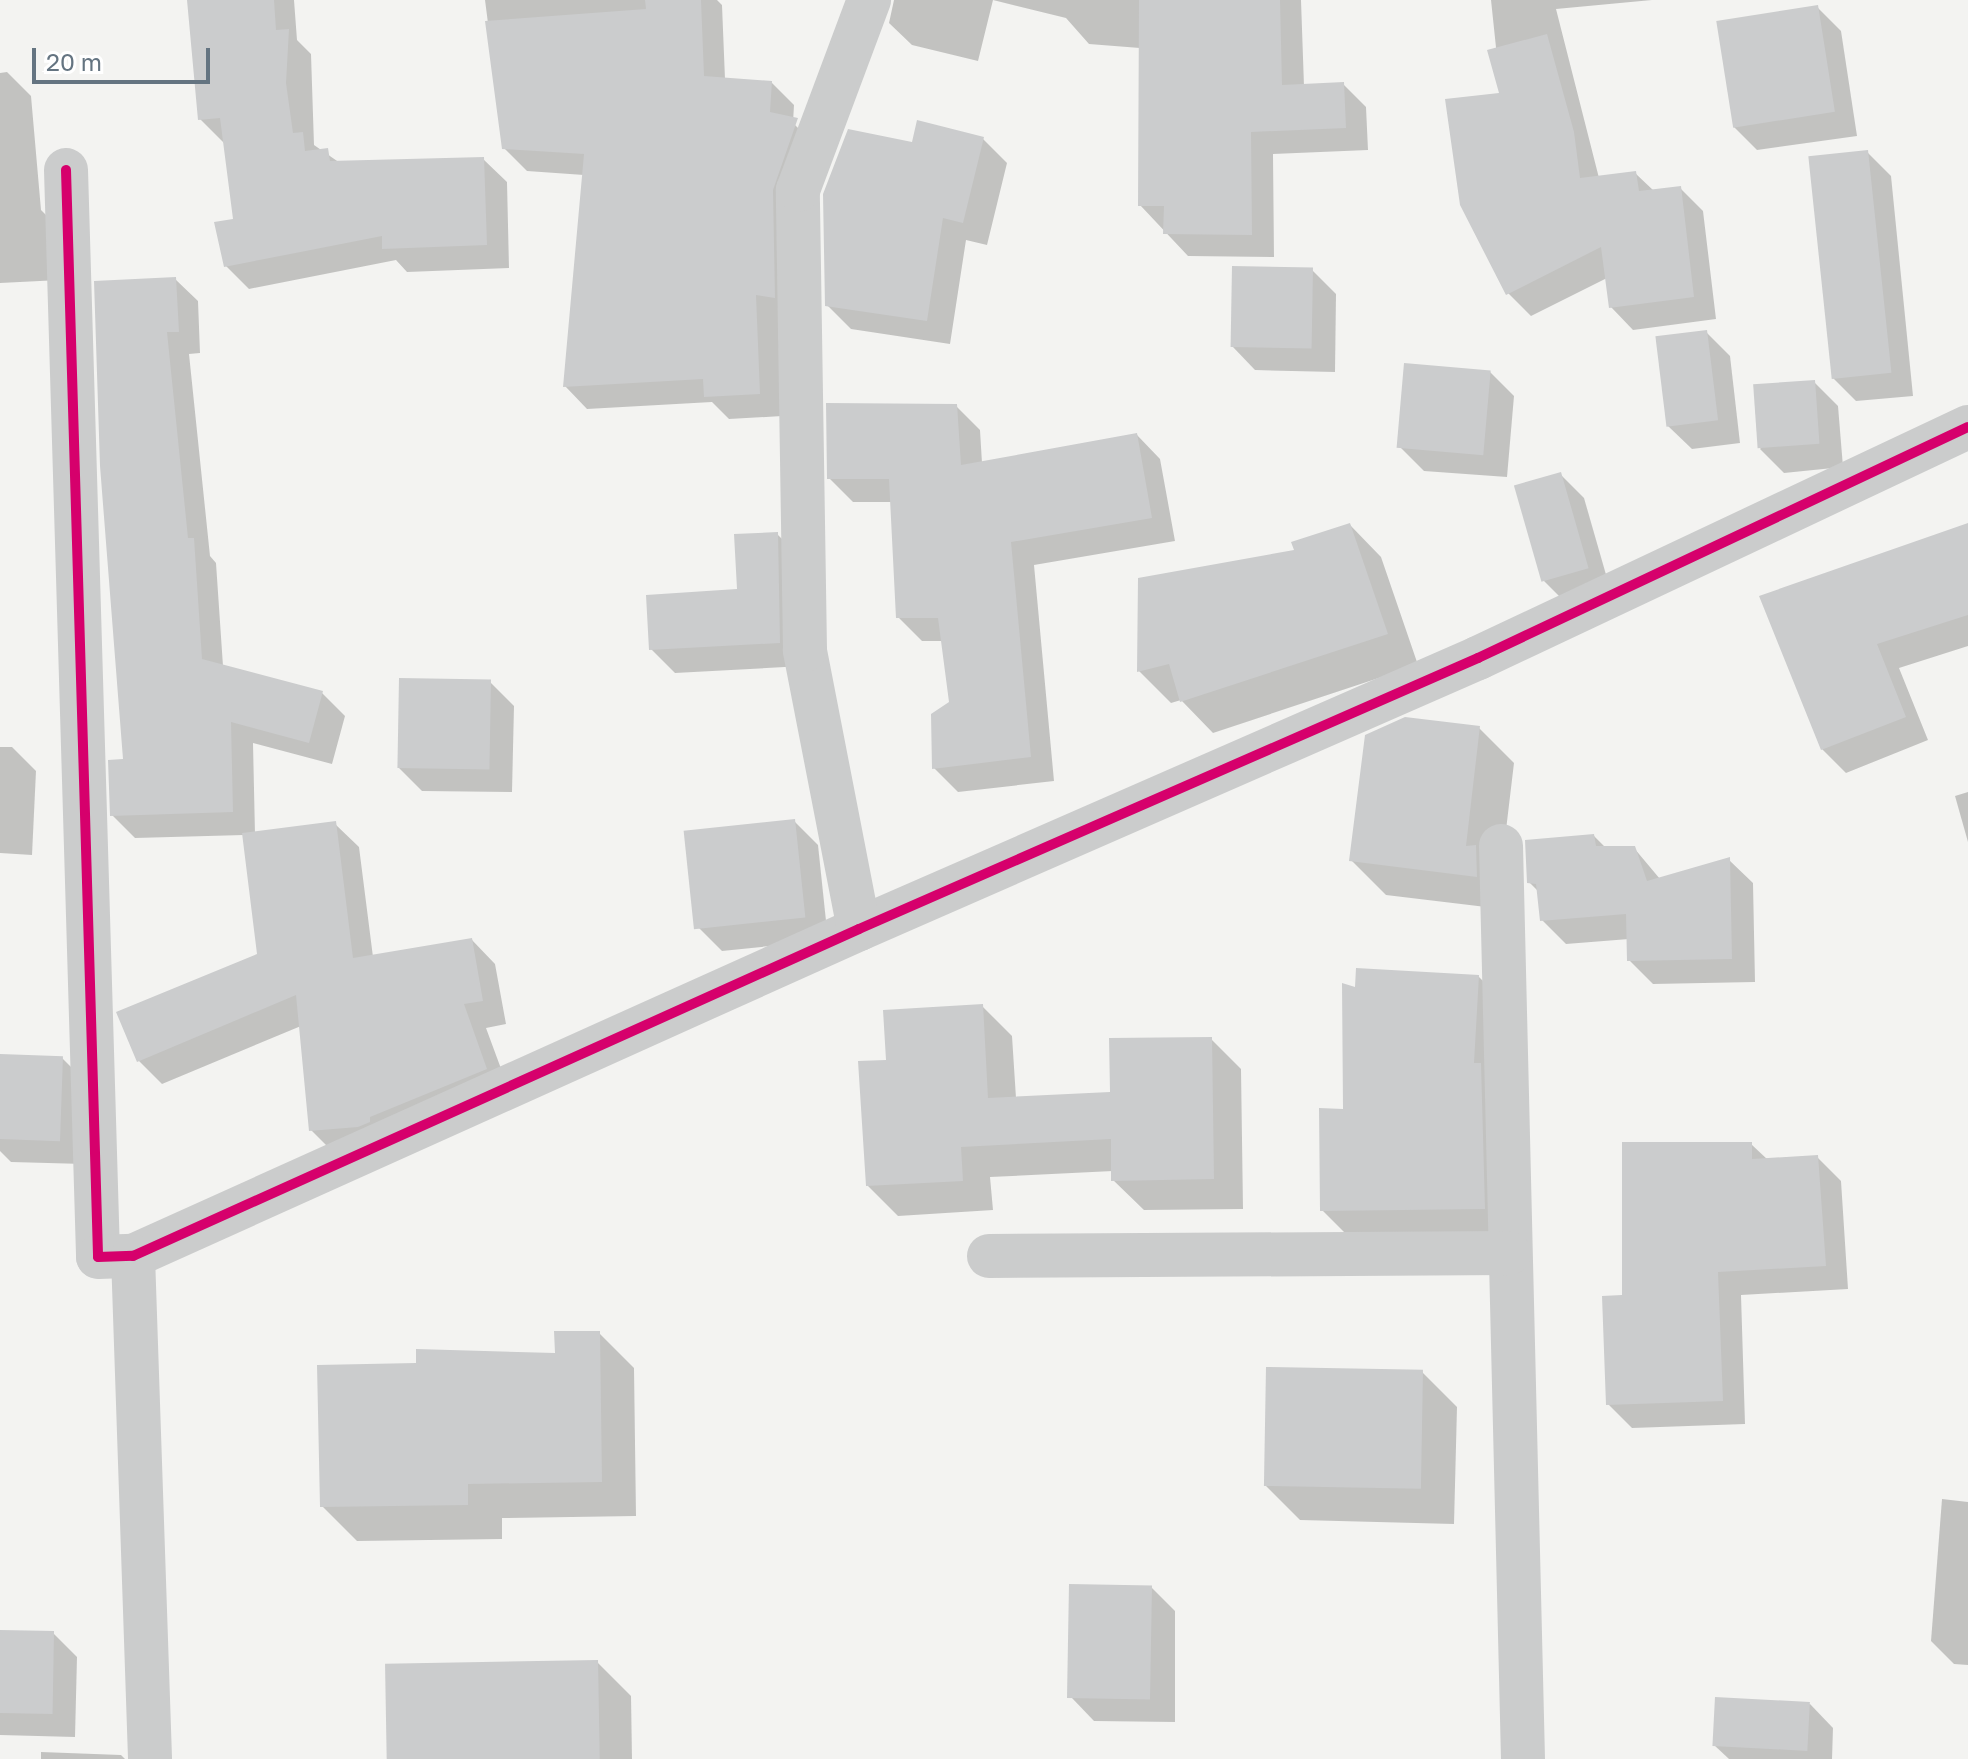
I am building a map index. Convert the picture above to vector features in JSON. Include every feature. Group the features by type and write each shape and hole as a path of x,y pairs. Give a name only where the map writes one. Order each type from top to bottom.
{"street":[{"path":"859,929 805,650 798,190 869,0"},
{"path":"66,170 98,1257 133,1256 859,929 1478,658 1968,427"},
{"path":"1501,846 1523,1759"},
{"path":"989,1256 1509,1253"},
{"path":"133,1256 150,1759"}],"building":[{"path":"187,0 274,0 276,30 289,29 286,83 293,133 303,132 305,151 328,148 330,161 484,157 487,245 382,249 382,236 224,267 214,222 233,219 220,118 198,120"},
{"path":"645,0 701,0 704,76 772,81 770,112 798,118 773,190 775,298 756,295 760,394 704,397 703,379 563,387 584,154 502,149 485,21 646,9"},
{"path":"1139,0 1280,0 1282,85 1344,82 1346,128 1251,132 1252,235 1163,234 1164,206 1138,206"},
{"path":"1818,5 1835,112 1733,128 1716,21"},
{"path":"1547,34 1574,132 1580,178 1636,171 1639,191 1681,186 1694,297 1609,308 1601,247 1506,295 1460,205 1445,99 1499,93 1487,50"},
{"path":"917,120 984,137 963,223 943,218 927,321 825,306 823,194 848,129 912,142"},
{"path":"1868,150 1891,373 1832,379 1808,156"},
{"path":"1232,266 1313,267 1312,348 1231,347"},
{"path":"176,277 179,332 167,332 188,538 194,538 202,659 323,691 309,743 231,722 233,812 110,816 108,760 123,759 100,466 94,281"},
{"path":"1707,330 1718,420 1666,427 1655,336"},
{"path":"1404,363 1491,371 1483,455 1397,448"},
{"path":"1815,380 1819,444 1758,448 1753,384"},
{"path":"826,403 957,404 961,465 1137,433 1152,518 1011,542 1031,757 932,769 931,714 949,702 938,618 896,618 889,479 827,479"},
{"path":"1561,472 1589,568 1541,582 1514,486"},
{"path":"1350,523 1388,634 1180,702 1169,664 1137,672 1138,578 1294,550 1291,542"},
{"path":"1968,523 1968,615 1877,644 1906,717 1821,750 1759,596"},
{"path":"778,532 780,643 649,650 646,595 737,589 734,534"},
{"path":"399,678 491,680 489,770 397,768"},
{"path":"1405,717 1480,726 1466,846 1476,845 1477,877 1349,861 1365,735"},
{"path":"795,819 805,917 694,929 684,831"},
{"path":"336,821 353,958 472,938 483,1001 464,1004 487,1069 370,1117 370,1122 358,1127 309,1131 296,995 137,1062 116,1012 257,954 242,833"},
{"path":"1594,834 1596,846 1635,846 1647,881 1730,857 1732,959 1627,961 1626,914 1540,921 1536,884 1527,883 1525,840"},
{"path":"1356,968 1479,975 1474,1063 1481,1063 1485,1209 1320,1211 1319,1108 1343,1109 1342,983 1355,987"},
{"path":"983,1004 988,1098 1110,1092 1109,1038 1212,1037 1214,1179 1111,1181 1111,1139 961,1147 963,1181 866,1186 858,1061 886,1060 883,1010"},
{"path":"0,1054 63,1056 60,1141 0,1139"},
{"path":"1622,1142 1752,1142 1752,1159 1818,1155 1826,1266 1718,1272 1723,1401 1606,1405 1602,1296 1622,1295"},
{"path":"554,1331 600,1331 602,1482 468,1484 468,1505 320,1507 317,1365 416,1363 416,1349 555,1353"},
{"path":"1266,1367 1423,1370 1421,1489 1264,1486"},
{"path":"1069,1584 1152,1585 1150,1699 1067,1698"},
{"path":"0,1630 54,1631 53,1714 0,1713"},
{"path":"598,1660 600,1759 387,1759 385,1664"},
{"path":"1715,1697 1810,1702 1807,1751 1712,1746"}],"cycle path":[{"path":"66,170 98,1257 133,1256 859,929 1478,658 1968,427"}]}
